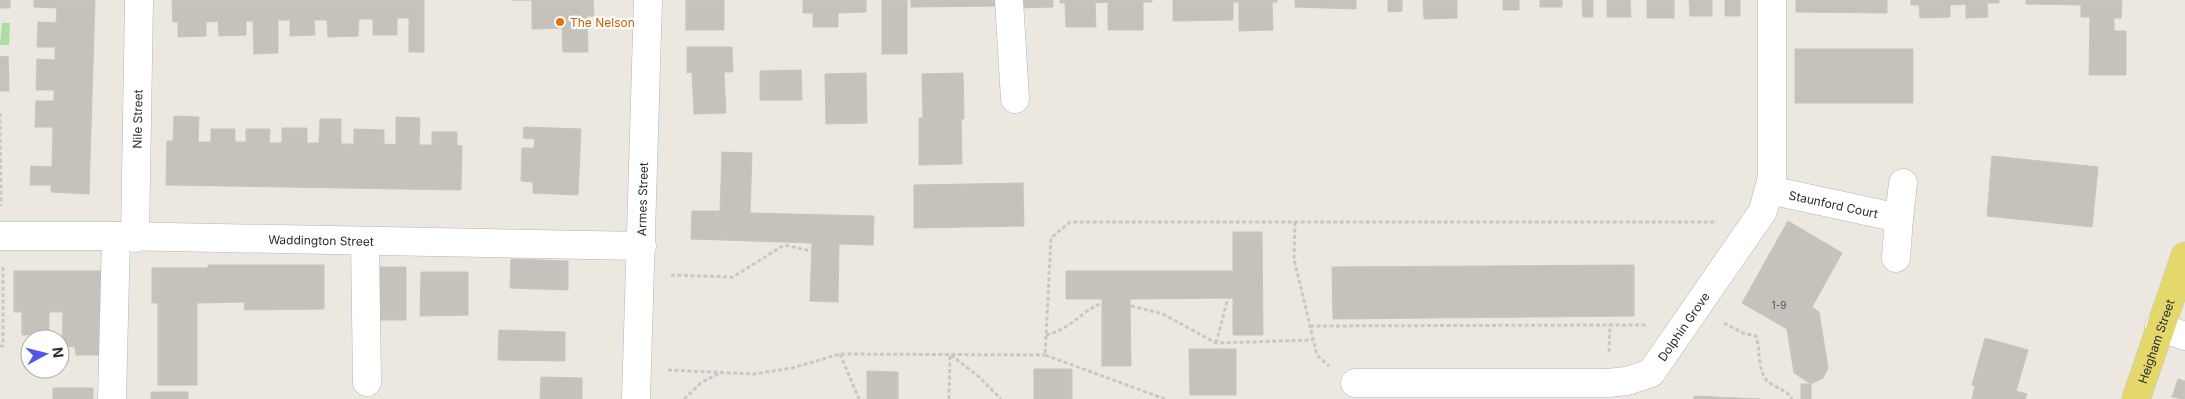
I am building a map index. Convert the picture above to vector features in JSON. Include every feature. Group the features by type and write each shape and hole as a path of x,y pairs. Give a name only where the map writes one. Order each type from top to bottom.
{"main road":[{"name":"Heigham Street","path":"2136,399 2159,327 2185,256"}],"street":[{"name":"Nile Street","path":"112,399 125,237 139,0"},
{"name":"Armes Street","path":"636,399 648,0"},
{"path":"1009,0 1015,99"},
{"name":"Dolphin Grove","path":"1356,383 1608,383 1627,381 1651,373 1763,211 1772,177 1772,0"},
{"path":"1896,258 1903,183"},
{"name":"Staunford Court","path":"1769,190 1899,218"},
{"name":"Waddington Street","path":"0,236 642,246"},
{"path":"365,242 367,382"},
{"path":"2159,327 2185,336"}],"path":[{"path":"0,113 0,236 3,271 3,346 0,346"},
{"path":"1045,355 1051,238 1070,222 1755,222"},
{"path":"1295,222 1294,259 1317,355 1340,377 1356,383"},
{"path":"641,274 733,277 784,245 812,251"},
{"path":"1216,343 1228,298"},
{"path":"1046,335 1061,331 1093,307 1102,303"},
{"path":"1131,306 1163,314 1216,343 1314,340"},
{"path":"1698,307 1743,333 1756,336 1763,375 1773,386 1790,394 1792,399"},
{"path":"1608,383 1610,325"},
{"path":"1310,326 1647,325 1677,338"},
{"path":"636,368 754,374 792,368 840,354 1045,355 1165,399"},
{"path":"840,354 859,399"},
{"path":"949,399 950,355"},
{"path":"950,355 978,376 1002,399"},
{"path":"684,399 702,382 722,373"}],"green space":[{"path":"2,23 10,23 9,45 0,45"}],"building":[{"path":"0,0 10,0 10,8 0,8"},
{"path":"34,0 95,0 89,194 51,192 51,185 30,185 31,166 52,167 53,127 35,127 36,101 54,101 54,90 36,90 37,59 55,60 55,47 37,47 38,22 56,23 57,8 34,7"},
{"path":"172,0 424,0 424,52 409,52 409,18 397,18 397,35 373,35 373,19 359,19 358,36 328,37 327,20 314,20 315,35 290,36 290,20 278,20 278,53 254,54 253,21 246,21 246,35 219,36 218,21 206,22 206,36 178,37 178,22 173,22"},
{"name":"The Nelson","path":"532,0 593,0 594,16 587,16 588,52 563,52 562,28 532,29"},
{"path":"686,0 724,0 724,30 686,30"},
{"path":"803,0 866,0 866,12 838,13 838,27 813,27 813,13 803,13"},
{"path":"882,0 907,0 907,54 882,54"},
{"path":"911,0 1002,0 1002,6 911,7"},
{"path":"1017,0 1053,0 1053,7 1017,8"},
{"path":"1060,0 1152,0 1152,2 1143,2 1143,30 1108,30 1108,2 1095,3 1096,27 1066,27 1065,3 1060,3"},
{"path":"1173,0 1277,0 1277,2 1272,2 1273,30 1239,31 1239,2 1233,2 1233,20 1173,21"},
{"path":"1295,0 1356,0 1356,9 1295,7"},
{"path":"1388,0 1402,0 1402,11 1388,12"},
{"path":"1423,0 1457,0 1457,18 1424,19"},
{"path":"1503,0 1519,0 1519,10 1503,10"},
{"path":"1540,0 1562,0 1562,7 1540,7"},
{"path":"1582,0 1593,0 1593,17 1583,17"},
{"path":"1607,0 1630,0 1631,17 1607,17"},
{"path":"1647,0 1674,0 1674,18 1647,18"},
{"path":"1689,0 1712,0 1712,16 1690,16"},
{"path":"1725,0 1740,0 1740,16 1725,16"},
{"path":"1796,0 1887,0 1887,13 1796,12"},
{"path":"1911,0 1999,0 1999,3 1987,3 1988,17 1966,18 1966,4 1950,5 1950,17 1920,18 1919,5 1911,5"},
{"path":"2026,0 2122,0 2121,18 2114,18 2114,31 2126,31 2126,75 2089,75 2090,17 2081,17 2081,5 2026,4"},
{"path":"687,47 732,47 733,72 724,72 726,113 694,114 692,72 687,73"},
{"path":"1795,49 1913,49 1913,103 1795,103"},
{"path":"8,56 9,91 0,91 0,57"},
{"path":"801,70 802,100 760,100 760,71"},
{"path":"866,73 867,123 826,124 825,74"},
{"path":"963,73 964,119 961,119 962,164 919,165 919,118 923,118 922,74"},
{"path":"174,116 199,117 198,142 211,142 211,129 235,129 235,142 246,142 246,129 270,129 269,143 282,143 282,128 307,128 307,143 319,143 320,119 341,119 341,144 354,144 354,129 384,130 384,144 396,145 396,117 420,118 419,145 432,145 432,132 457,132 457,145 462,146 461,190 166,185 167,141 173,141"},
{"path":"524,127 581,129 578,195 533,193 533,182 521,181 522,148 534,148 535,139 523,138"},
{"path":"722,152 752,153 750,213 874,216 873,245 839,244 838,302 810,301 812,243 691,239 692,211 720,211"},
{"path":"1992,156 2098,167 2092,227 1987,216"},
{"path":"1023,183 1024,226 914,228 914,185"},
{"path":"1788,221 1842,253 1812,307 1819,312 1828,368 1823,378 1811,384 1794,373 1787,329 1742,303"},
{"path":"1233,232 1262,232 1263,335 1233,335 1233,298 1130,299 1131,366 1102,366 1102,299 1066,299 1066,271 1233,271"},
{"path":"511,259 568,261 568,290 510,288"},
{"path":"208,265 324,265 324,309 244,310 245,302 197,303 197,385 158,385 158,303 152,303 152,268 208,268"},
{"path":"1634,265 1634,316 1333,319 1332,267"},
{"path":"366,267 406,267 406,320 366,320"},
{"path":"14,271 102,271 102,355 76,355 75,347 70,347 70,329 62,329 63,312 49,312 49,329 22,329 22,312 14,312"},
{"path":"421,272 468,272 468,315 420,316"},
{"path":"499,330 565,332 565,361 498,360"},
{"path":"1985,338 2028,350 2016,391 2027,394 2025,399 1972,399 1975,386 1972,385"},
{"path":"1189,349 1236,349 1236,395 1190,395"},
{"path":"1034,369 1072,369 1072,399 1034,399"},
{"path":"867,371 898,372 898,399 867,399"},
{"path":"541,377 582,378 582,399 540,399"},
{"path":"2178,379 2185,381 2185,399 2172,397"},
{"path":"1801,384 1811,384 1811,399 1801,399"},
{"path":"53,388 93,388 93,399 53,399"},
{"path":"151,392 188,392 188,399 151,399"},
{"path":"1694,396 1760,399 1694,399"}],"place":[{"name":"The Nelson","path":"560,22"}]}
